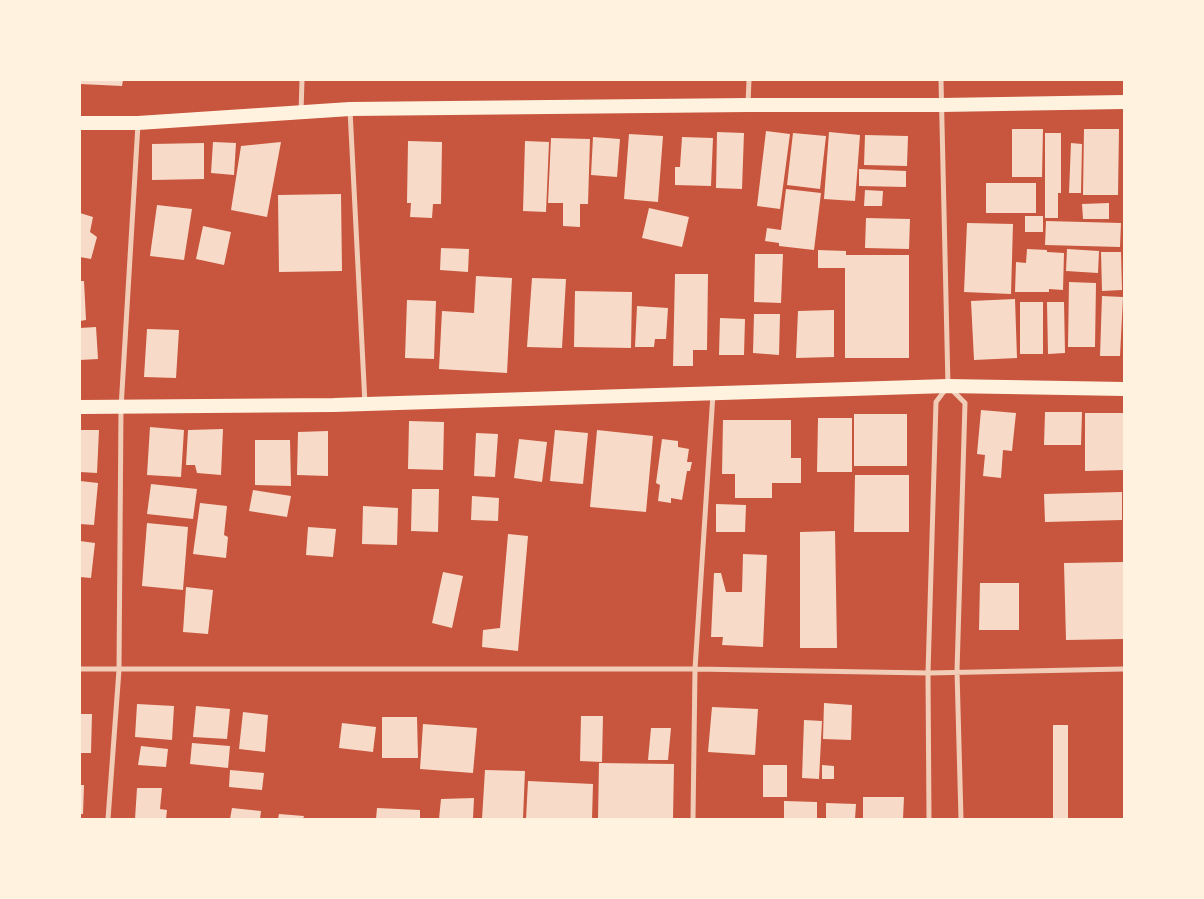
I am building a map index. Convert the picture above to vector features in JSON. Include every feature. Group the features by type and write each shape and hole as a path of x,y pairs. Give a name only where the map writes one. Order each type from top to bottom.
{"highway":[{"path":"80,123 138,123 350,109 748,105 941,106 1124,102"},
{"path":"80,407 365,404 948,386 1124,389"}],"street":[{"path":"301,112 302,80"},
{"path":"748,105 749,80"},
{"path":"928,819 928,673 936,402 948,386 941,80"},
{"path":"350,109 365,404"},
{"path":"108,819 119,670 121,408 138,123"},
{"path":"948,386 965,403 958,671 960,819"},
{"path":"694,819 695,670 713,393"},
{"path":"80,669 695,670 928,673 1124,669"}],"building":[{"path":"80,80 123,80 122,86 80,84"},
{"path":"1012,129 1043,129 1042,177 1012,177"},
{"path":"1084,129 1119,129 1118,195 1083,195"},
{"path":"766,131 790,134 780,209 757,206"},
{"path":"717,132 744,133 742,189 716,188"},
{"path":"829,132 860,135 855,201 824,199"},
{"path":"793,133 826,136 820,189 787,185"},
{"path":"1045,133 1061,133 1061,193 1058,193 1058,218 1045,218"},
{"path":"629,134 663,136 658,202 624,199"},
{"path":"865,135 908,136 907,166 864,165"},
{"path":"593,137 620,139 617,177 591,175"},
{"path":"682,137 713,138 711,186 675,185 675,167 680,167"},
{"path":"551,138 590,139 588,204 580,204 580,227 563,226 563,203 548,203"},
{"path":"408,141 442,142 441,204 433,204 432,218 410,217 411,203 407,203"},
{"path":"525,141 549,142 546,212 523,211"},
{"path":"213,142 236,143 234,175 211,173"},
{"path":"281,142 267,217 231,210 241,146"},
{"path":"204,143 204,179 152,180 152,144"},
{"path":"1071,143 1082,144 1081,193 1069,193"},
{"path":"859,169 906,171 906,187 859,186"},
{"path":"986,183 1036,183 1036,213 986,213"},
{"path":"786,189 821,193 814,250 779,246 779,243 765,241 767,228 781,230"},
{"path":"865,190 883,191 882,206 864,206"},
{"path":"341,194 342,271 279,272 278,195"},
{"path":"1109,203 1109,219 1083,219 1082,204"},
{"path":"157,205 192,209 184,260 150,256"},
{"path":"649,208 689,217 682,247 642,238"},
{"path":"80,213 93,217 90,232 97,237 91,259 80,257"},
{"path":"1025,216 1043,216 1043,232 1025,232"},
{"path":"866,218 910,219 909,249 865,248"},
{"path":"1046,221 1121,223 1120,247 1045,245"},
{"path":"967,223 1013,224 1011,294 964,292"},
{"path":"203,226 231,232 224,265 196,259"},
{"path":"441,248 469,249 468,272 440,270"},
{"path":"1027,249 1064,253 1063,290 1049,289 1049,292 1015,292 1016,262 1026,263"},
{"path":"1067,249 1099,251 1098,273 1066,271"},
{"path":"818,250 846,251 846,255 909,255 909,358 845,358 845,268 818,268"},
{"path":"1101,252 1121,252 1122,290 1102,291"},
{"path":"755,254 783,254 781,303 754,302"},
{"path":"675,274 708,274 707,350 693,350 693,366 673,366"},
{"path":"476,276 512,278 507,373 439,369 442,311 474,313"},
{"path":"532,278 566,279 562,348 527,347"},
{"path":"80,281 84,281 86,320 80,321"},
{"path":"1069,282 1096,283 1095,347 1068,347"},
{"path":"575,291 632,292 631,348 574,347"},
{"path":"1102,296 1123,297 1120,356 1100,356"},
{"path":"1015,299 1017,358 974,360 971,301"},
{"path":"407,300 436,301 434,359 405,358"},
{"path":"1020,302 1043,302 1043,354 1020,354"},
{"path":"1047,302 1064,302 1065,353 1048,354"},
{"path":"637,306 668,308 666,339 655,339 654,347 635,347"},
{"path":"834,310 834,357 796,358 798,311"},
{"path":"754,314 780,314 779,355 753,353"},
{"path":"720,318 745,319 744,355 719,355"},
{"path":"96,327 98,359 80,360 80,328"},
{"path":"147,329 179,330 176,378 144,377"},
{"path":"981,410 1016,413 1012,451 1003,450 1001,478 983,476 985,455 977,454"},
{"path":"1045,412 1082,412 1081,445 1044,445"},
{"path":"1085,413 1124,413 1124,470 1085,471"},
{"path":"854,414 907,414 907,466 854,466"},
{"path":"818,418 852,418 852,472 817,472"},
{"path":"723,420 791,420 791,458 801,458 801,483 772,483 772,498 735,498 735,474 722,474"},
{"path":"409,421 444,422 443,470 408,469"},
{"path":"150,427 184,430 181,477 147,475"},
{"path":"223,429 221,475 197,473 195,465 186,465 188,430"},
{"path":"80,430 99,430 97,473 80,472"},
{"path":"555,430 588,433 583,484 550,481"},
{"path":"597,430 653,436 646,512 590,507"},
{"path":"328,431 328,476 297,475 298,432"},
{"path":"476,433 498,434 495,477 474,476"},
{"path":"519,439 547,442 542,482 514,478"},
{"path":"662,439 678,441 678,447 689,449 687,462 692,462 690,471 687,471 682,500 671,498 671,503 658,501 660,485 656,483"},
{"path":"255,440 290,440 291,486 255,485"},
{"path":"855,475 909,475 909,532 854,532"},
{"path":"80,481 98,483 94,525 80,524"},
{"path":"151,484 197,489 193,519 147,514"},
{"path":"412,489 439,489 438,532 411,531"},
{"path":"253,490 291,496 287,517 249,511"},
{"path":"1122,492 1122,520 1045,522 1044,494"},
{"path":"472,496 499,498 498,521 471,520"},
{"path":"200,503 227,506 224,535 228,537 226,558 193,554"},
{"path":"716,504 746,505 745,532 716,532"},
{"path":"363,506 398,508 397,545 362,544"},
{"path":"147,523 188,527 183,590 142,586"},
{"path":"308,527 336,529 333,557 306,555"},
{"path":"835,531 837,648 800,648 800,532"},
{"path":"508,534 528,536 518,651 482,647 483,630 500,628"},
{"path":"80,541 95,543 91,578 80,577"},
{"path":"743,554 767,555 763,647 722,645 723,637 711,637 714,573 721,573 726,592 742,592"},
{"path":"1124,562 1124,639 1066,640 1064,563"},
{"path":"443,572 463,576 452,628 432,623"},
{"path":"980,583 1019,583 1019,630 979,630"},
{"path":"186,587 213,590 208,634 183,632"},
{"path":"824,703 852,705 851,740 823,739"},
{"path":"137,704 174,706 172,740 135,737"},
{"path":"196,706 230,709 227,739 193,737"},
{"path":"712,707 758,709 755,755 708,752"},
{"path":"243,712 268,715 265,752 239,749"},
{"path":"80,714 92,714 91,753 80,753"},
{"path":"581,716 603,716 602,762 580,761"},
{"path":"382,717 417,717 418,758 382,758"},
{"path":"804,720 822,721 819,779 802,778"},
{"path":"342,723 376,727 373,752 339,748"},
{"path":"423,724 477,728 473,773 420,769"},
{"path":"1053,725 1068,725 1068,819 1053,819"},
{"path":"651,728 671,728 668,760 648,760"},
{"path":"192,743 230,746 228,768 190,764"},
{"path":"141,746 168,749 166,767 138,765"},
{"path":"599,763 674,764 673,819 598,819"},
{"path":"763,765 787,765 787,797 763,797"},
{"path":"822,765 834,766 834,779 822,779"},
{"path":"230,770 264,773 262,790 229,787"},
{"path":"485,770 525,771 523,819 482,819"},
{"path":"528,781 593,784 592,819 526,819"},
{"path":"80,785 84,785 83,814 80,814"},
{"path":"137,788 162,788 160,809 167,810 166,819 135,819"},
{"path":"863,797 904,797 903,819 863,819"},
{"path":"474,798 473,819 439,819 441,799"},
{"path":"784,801 817,802 817,819 784,819"},
{"path":"826,803 856,804 855,819 826,819"},
{"path":"232,808 261,811 260,819 230,819"},
{"path":"377,808 420,810 420,819 376,819"},
{"path":"279,814 304,816 303,819 278,819"}]}
